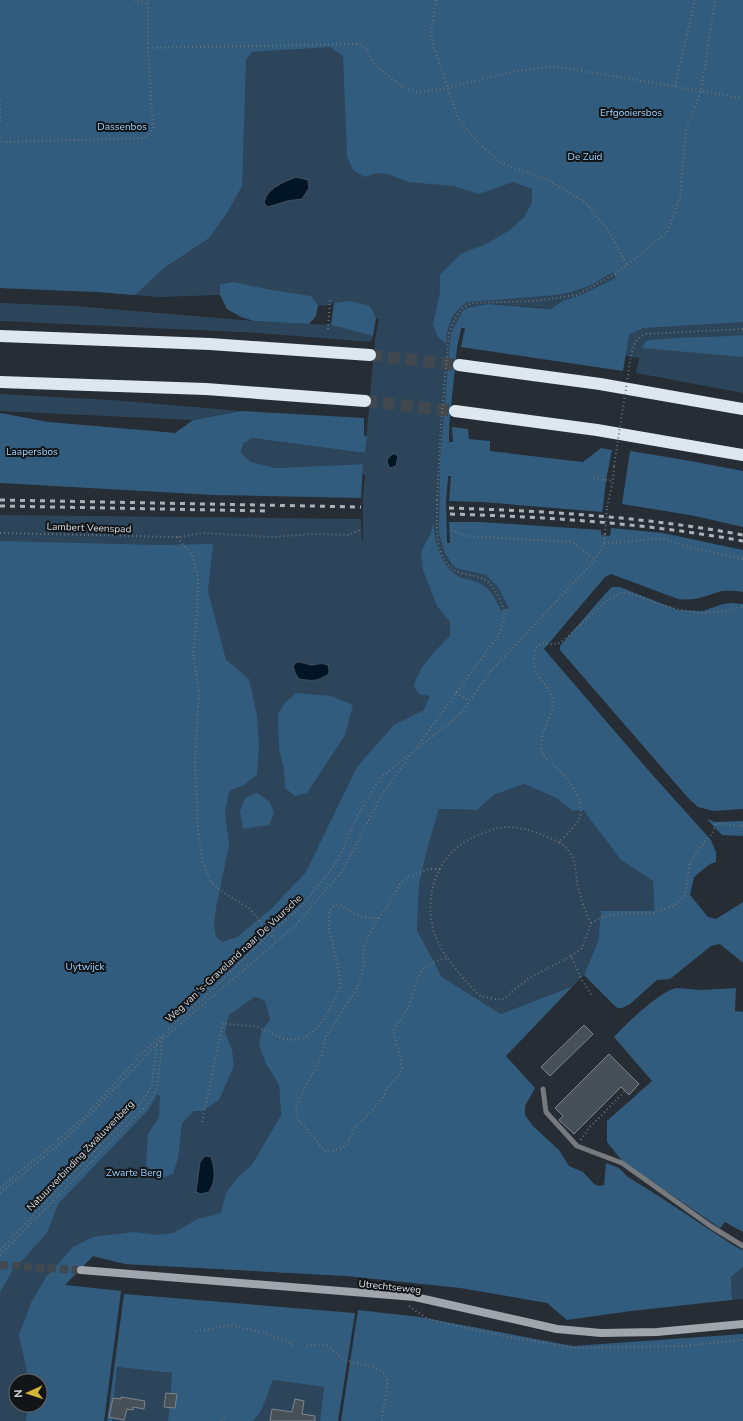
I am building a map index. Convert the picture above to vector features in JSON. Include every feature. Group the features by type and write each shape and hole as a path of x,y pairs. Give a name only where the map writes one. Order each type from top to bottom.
{"highway":[{"path":"0,336 210,344 370,355"},
{"path":"459,365 600,384 743,409"},
{"path":"0,382 206,390 365,401"},
{"path":"455,411 597,430 743,455"}],"main road":[{"name":"Utrechtseweg","path":"81,1270 415,1297 557,1329 586,1332 657,1332 743,1324"}],"lane":[{"path":"543,1089 546,1112 577,1146 622,1164 712,1227 743,1246"}],"path":[{"path":"134,0 148,4"},
{"path":"0,138 3,142 144,138 153,129 148,48 148,0"},
{"path":"436,0 431,32 434,48 458,118 476,141 501,164 548,180 585,202 608,230 627,265"},
{"path":"675,86 695,0"},
{"path":"0,1193 54,1149 157,1044 295,926 343,870 383,793 498,636 505,617 502,603 495,590 481,577 451,568 444,560 436,535 440,425 449,333 461,309 471,303 535,301 577,295 615,274 667,233 680,197 686,130 701,91 715,0"},
{"path":"148,48 357,44 366,48 374,65 404,88 419,92 447,88 512,72 552,66 743,98"},
{"path":"0,100 0,123"},
{"path":"328,329 330,299"},
{"name":"Weg van 's-Graveland naar De Vuursche","path":"0,1188 80,1121 141,1054 204,998 270,933 300,908 339,858 356,819 380,778 460,714 491,671 595,560 604,544 607,507 613,481 631,356 635,343 639,337 646,334 743,329"},
{"path":"594,478 613,481"},
{"name":"Lambert Veenspad","path":"0,533 178,537 204,533 272,538 313,534 349,535 362,529"},
{"path":"451,530 467,536 572,542 595,560"},
{"path":"178,537 180,543 192,554 198,578 197,616 193,655 199,691 195,763 198,829 202,861 211,882 224,893 248,908 276,941"},
{"path":"604,544 659,538 697,549 743,559"},
{"path":"559,842 580,819 580,804 579,798 570,782 549,762 543,753 542,734 553,707 552,698 548,688 536,674 534,655 536,648 543,643 552,645 558,644 606,600 623,592 682,611 698,613 729,611 743,606"},
{"path":"456,692 469,701"},
{"path":"591,922 602,917 622,913 654,913 675,905 685,895 690,862 712,834 716,823 740,826 743,825"},
{"path":"509,826 529,830 559,842 568,848 574,859 578,887 585,910 591,922 582,948 571,956 528,979 502,1000 480,996 447,958 436,938 432,924 431,900 433,883 440,869 451,853 469,839 489,830 509,826"},
{"path":"440,869 429,870 410,876 400,884 387,907 374,923 363,949 364,965 358,987 326,1036 322,1055 296,1106 296,1114 299,1120 327,1152 343,1148 348,1143 354,1128 382,1100 388,1087 400,1074 402,1068 401,1059 393,1031 409,1005 418,977 422,970 439,960 447,958"},
{"path":"202,1122 223,1023 258,1027 284,1038 294,1040 306,1037 317,1028 326,1016 340,988 339,971 329,928 329,912 332,907 338,904 356,916 378,918"},
{"path":"571,956 582,980 593,997"},
{"path":"0,1255 148,1104 157,1088 163,1034"},
{"name":"Natuurverbinding Zwaluwenberg","path":"0,1250 121,1125 144,1099 152,1085 158,1039"},
{"path":"577,1146 589,1128 624,1092"},
{"path":"406,1305 428,1319 446,1324 514,1338 576,1348 683,1346 743,1340"},
{"path":"196,1331 231,1325 264,1333 296,1346"},
{"path":"307,1346 325,1345 345,1360 383,1373 389,1384 382,1412 382,1421"},
{"path":"221,1421 226,1418"}],"green space":[{"name":"De Zuid","path":"0,0 743,0 743,393 636,373 639,358 626,356 613,349 579,312 488,304 463,310 454,327 461,328 457,347 449,426 449,442 453,442 451,476 448,476 446,501 447,543 565,551 236,1010 255,997 265,1001 270,1021 262,1030 265,1062 279,1085 281,1115 251,1166 346,1276 125,1264 93,1256 65,1285 121,1291 104,1421 0,1421 0,515 361,519 363,541 363,498 365,475 363,475 363,464 275,468 206,480 0,413 48,422 253,438 365,453 375,339 379,319 376,318 369,306 334,303 324,306 318,305 310,296 220,285 220,295 159,297 98,292 0,288","holes":["228,1019 225,1033 173,1080"]},
{"path":"0,0 743,0 743,322 643,328 629,335 623,371 461,347 465,328 461,328 457,347 449,426 449,442 453,442 452,427 468,429 469,439 490,441 490,451 583,462 601,448 612,450 602,512 482,502 449,501 451,476 448,476 446,501 447,543 450,543 449,522 480,522 601,530 601,535 610,536 611,528 663,533 743,550 743,592 724,591 694,599 678,599 611,574 605,577 544,649 649,771 711,840 716,852 716,862 710,864 694,877 690,895 708,917 716,919 743,902 743,963 720,944 711,946 670,979 657,980 630,1004 622,1008 617,1008 584,975 598,941 601,911 654,911 653,881 621,860 583,810 573,811 556,798 524,784 494,795 477,810 439,809 419,885 417,930 442,977 501,1014 573,986 506,1056 535,1088 525,1106 525,1115 533,1126 559,1150 569,1166 583,1172 594,1184 599,1186 604,1185 606,1163 619,1168 628,1177 736,1247 743,1250 743,1267 731,1277 732,1300 631,1311 567,1320 547,1303 460,1288 346,1276 125,1264 93,1256 65,1285 121,1291 104,1421 26,1421 27,1413 48,1413 48,1373 27,1373 19,1335 31,1303 46,1277 73,1247 93,1237 134,1232 158,1235 173,1233 198,1219 221,1213 226,1193 238,1177 251,1166 281,1115 279,1085 265,1062 259,1044 262,1030 270,1020 265,1001 255,997 229,1015 225,1033 232,1049 234,1066 219,1100 202,1111 194,1111 182,1123 178,1158 173,1174 158,1180 146,1165 148,1134 159,1117 160,1096 157,1094 149,1109 58,1204 47,1233 11,1273 0,1292 0,541 159,545 213,544 208,591 226,660 249,679 257,715 259,747 257,775 244,785 229,791 225,813 229,845 214,924 216,937 222,942 237,937 270,910 306,872 357,767 394,725 424,710 430,696 419,694 414,686 416,679 424,665 450,636 450,622 437,606 423,570 421,552 431,533 433,523 439,552 450,570 458,576 483,585 494,596 501,611 509,608 498,587 486,575 456,568 452,564 445,553 439,534 440,461 451,333 463,310 488,304 551,309 563,301 581,295 616,278 613,272 591,285 572,292 557,295 467,302 457,310 451,320 446,343 438,337 433,325 440,292 440,275 461,254 488,243 510,230 524,217 532,203 532,189 513,182 479,194 454,186 408,182 388,174 376,173 365,177 353,170 347,156 343,56 330,47 252,52 246,60 242,186 227,213 209,238 164,268 135,295 0,288"},
{"path":"233,282 311,296 318,305 316,316 309,324 254,321 241,317 227,309 220,295 220,285"},
{"path":"350,301 370,306 376,318 373,336 331,325 334,303"},
{"path":"0,303 74,306 254,321 331,325 373,336 371,342 259,333 0,321"},
{"path":"743,335 743,357 642,348 646,341 658,339"},
{"path":"0,394 112,400 241,411 192,420 0,411"},
{"name":"Laapersbos","path":"241,411 364,418 364,436 367,436 365,453 253,438 243,443 241,453 251,462 275,468 363,464 361,498 214,495 0,483 0,413 48,422 175,433 193,420"},
{"path":"630,451 743,471 743,527 695,516 622,504"},
{"path":"612,587 620,587 678,610 703,611 723,604 743,604 743,809 713,811 698,807 689,799 560,650 560,646"},
{"path":"296,693 331,696 353,705 345,735 307,793 295,796 285,788 284,769 279,749 278,714 284,704"},
{"path":"524,784 556,798 573,811 583,810 621,860 653,881 654,911 601,911 598,941 584,975 573,986 501,1014 442,977 417,930 419,885 439,809 477,810 494,795"},
{"path":"257,793 270,802 274,813 269,825 243,829 240,811 245,798"},
{"path":"707,819 715,822 743,821 743,836 722,835"},
{"path":"677,988 701,990 736,988 735,1011 743,1012 743,1232 725,1222 720,1228 622,1161 607,1142 607,1121 652,1081 614,1037 653,1001 670,990"},
{"path":"743,1267 743,1299 732,1300 731,1277"},
{"path":"124,1294 355,1313 338,1421 320,1421 324,1387 273,1380 263,1407 253,1421 168,1421 172,1373 117,1367 112,1421 107,1421"},
{"path":"358,1310 420,1317 573,1346 743,1334 743,1421 341,1421"},
{"path":"117,1367 172,1373 168,1421 112,1421"},
{"path":"273,1380 324,1387 320,1421 253,1421 256,1418"}],"shaded area":[{"path":"296,177 308,180 309,188 302,199 287,201 268,207 264,203 268,193 281,184"},
{"path":"392,454 398,456 396,466 390,468 387,460"},
{"path":"297,662 311,665 328,665 329,674 314,680 299,679 293,666"},
{"path":"205,1156 211,1157 214,1170 214,1179 209,1192 201,1194 196,1192 200,1162"}],"building":[{"path":"584,1025 593,1034 550,1076 541,1067"},
{"path":"609,1054 639,1084 629,1095 621,1087 574,1134 559,1120 563,1116 555,1108"},
{"path":"166,1393 177,1394 175,1408 164,1407"},
{"path":"121,1397 145,1401 144,1409 133,1407 133,1410 127,1409 124,1420 109,1417 113,1398 121,1399"},
{"path":"295,1399 304,1401 302,1414 315,1416 315,1421 270,1421 272,1409 292,1412"}],"tunnel":[{"path":"370,355 459,365"},
{"path":"365,401 455,411"},
{"path":"0,1265 81,1270"}],"railway":[{"path":"0,500 361,507"},
{"path":"0,506 268,511"},
{"path":"449,508 560,513 633,519 743,535"},
{"path":"450,514 523,517 634,525 743,541"}],"park label":[{"name":"Erfgooiersbos","path":"631,112"},
{"name":"Dassenbos","path":"122,126"},
{"name":"Uytwijck","path":"85,966"},
{"name":"Zwarte Berg","path":"134,1172"}]}
